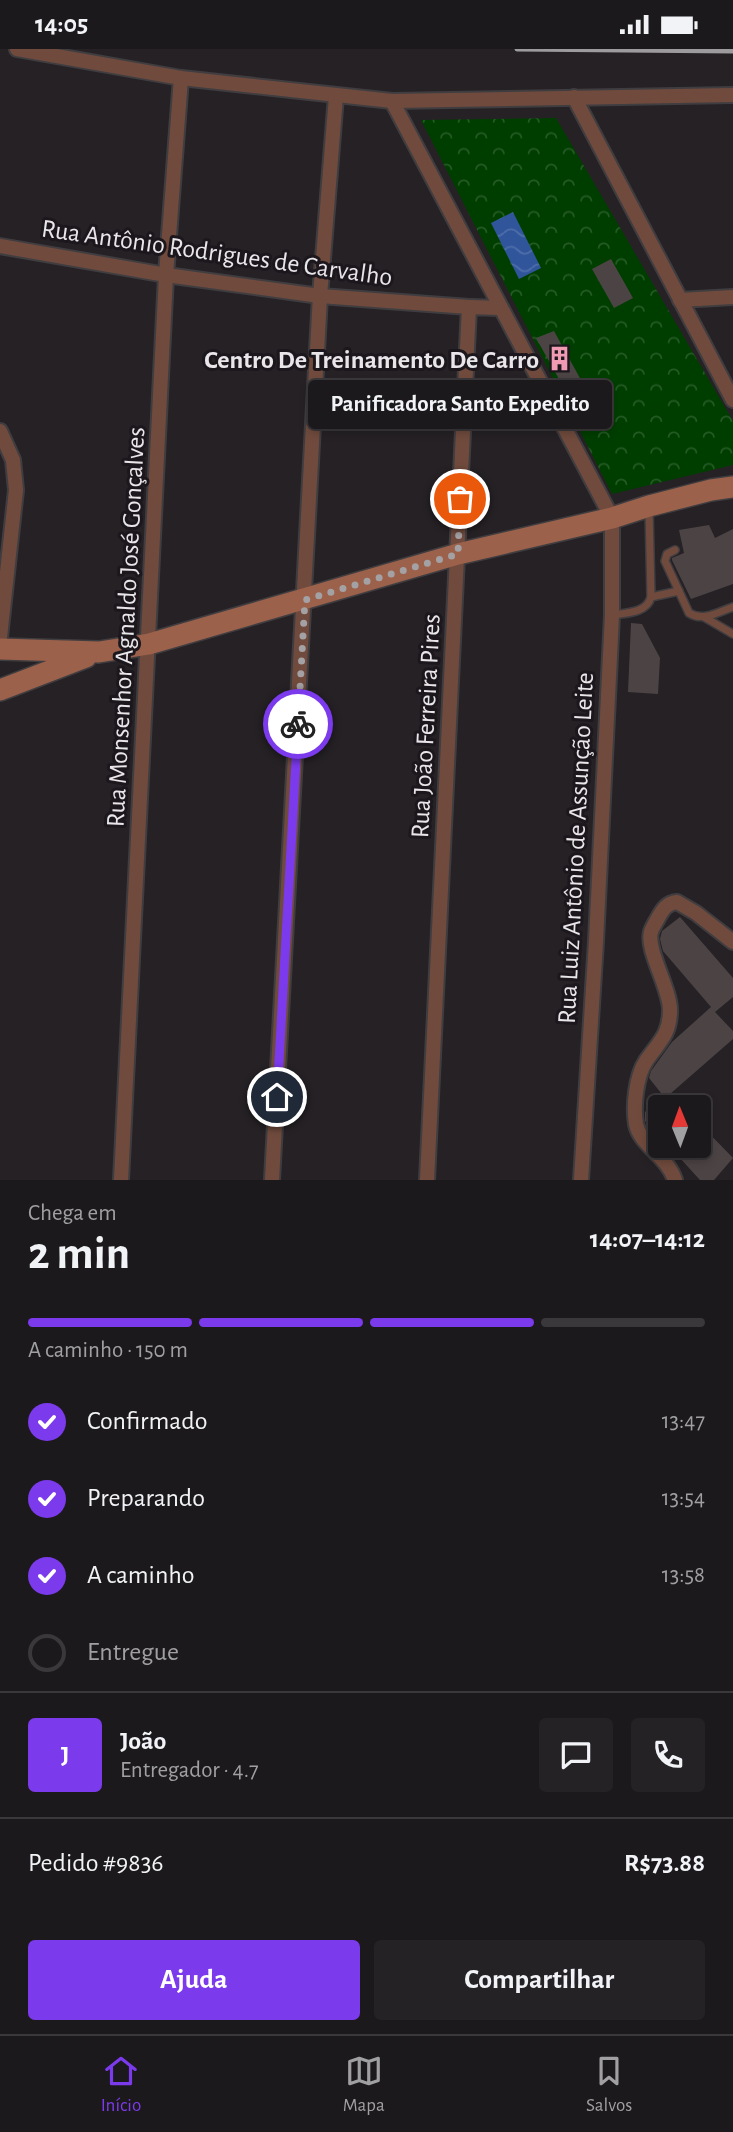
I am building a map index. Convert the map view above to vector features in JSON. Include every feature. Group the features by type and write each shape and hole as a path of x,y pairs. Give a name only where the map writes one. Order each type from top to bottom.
{"main road":[{"path":"0,649 99,652 149,645 458,554 612,518 711,490 733,487"},
{"path":"0,691 99,652"}],"street":[{"path":"17,49 181,78 392,101 733,95"},
{"name":"Rua Monsenhor Agnaldo José Gonçalves","path":"121,1180 166,275 181,78"},
{"path":"272,1180 320,296 336,96"},
{"path":"574,97 733,400"},
{"path":"392,101 612,518"},
{"name":"Rua Antônio Rodrigues de Carvalho","path":"0,246 166,275 320,296 468,307"},
{"path":"680,300 733,297"},
{"path":"468,307 500,308"},
{"name":"Rua João Ferreira Pires","path":"427,1180 468,307"},
{"path":"0,431 13,460 16,490 0,637"},
{"name":"Rua Luiz Antônio de Assunção Leite","path":"580,1180 596,941 612,615 612,518"},
{"path":"675,1180 670,1167 640,1136 636,1123 641,1070 665,1037 670,1019 670,1006 650,934 663,910 669,903 677,902 733,942"}],"lane":[{"path":"612,615 641,610 649,603 649,506"},
{"path":"676,550 667,554 665,561 689,613 696,618 704,617 733,607"},
{"path":"651,597 679,591"},
{"path":"704,617 733,633"}],"green space":[{"path":"556,118 733,421 733,465 612,494 421,120"}],"water":[{"path":"513,212 541,268 519,279 491,223"}],"building":[{"path":"611,259 633,298 614,308 592,269"},
{"name":"Centro De Treinamento De Carro","path":"554,331 581,380 564,388 536,338"},
{"path":"709,525 715,538 733,529 733,584 691,599 672,558 684,553 679,530"},
{"path":"631,623 642,624 660,658 658,694 628,692"},
{"path":"680,917 733,978 733,997 715,1012 733,1031 733,1039 671,1095 659,1095 661,1093 649,1078 651,1071 672,1042 711,1007 663,951 660,939 662,931"},
{"path":"648,1108 648,1124 645,1121"},
{"path":"711,1135 733,1158 714,1180 700,1180 681,1159 710,1159"}],"railway":[{"path":"517,49 733,51"}],"way so far":[{"path":"298,724 305,600 458,554 460,499"}],"place":[{"name":"Centro De Treinamento De Carro","path":"559,359"},
{"name":"Panificadora Santo Expedito","path":"460,499"}],"route":[{"path":"277,1097 298,724"}]}
